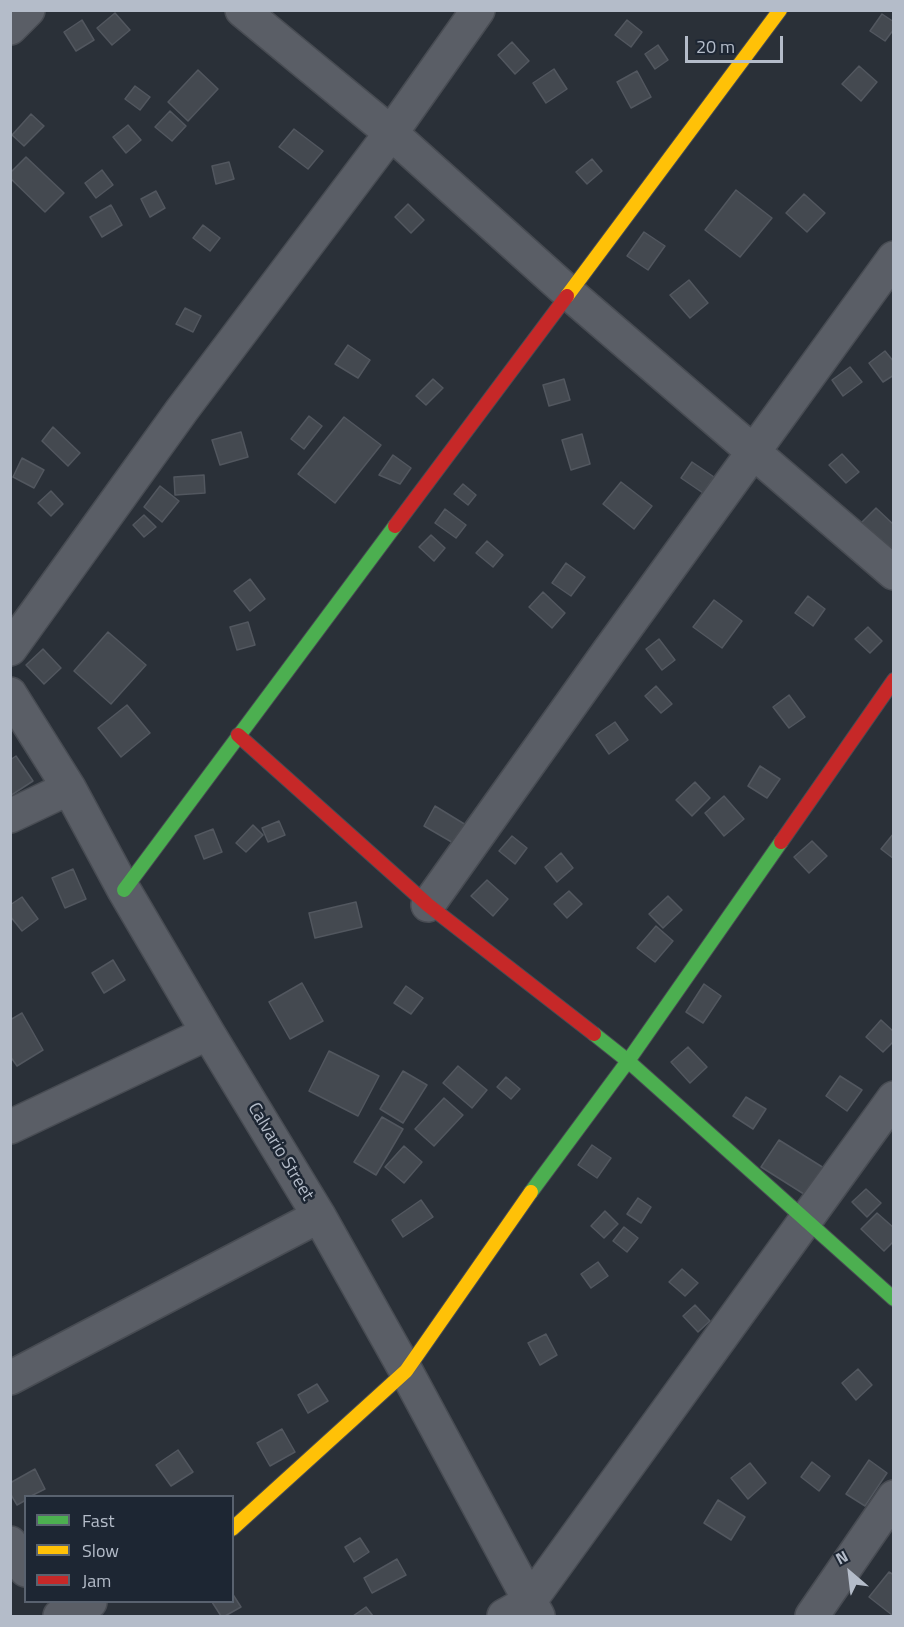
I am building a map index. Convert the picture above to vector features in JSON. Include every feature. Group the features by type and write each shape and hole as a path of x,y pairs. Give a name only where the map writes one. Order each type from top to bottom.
{"street":[{"path":"10,28 28,10"},
{"path":"242,10 391,133 570,294 894,573"},
{"path":"10,649 182,410 391,133 478,10"},
{"path":"124,890 780,10"},
{"path":"428,905 894,258"},
{"path":"234,1527 406,1371 540,1179 628,1061 894,680"},
{"name":"Calvario Street","path":"10,694 69,788 124,890 208,1034 319,1215 406,1371 524,1612"},
{"path":"238,735 428,905 628,1061 894,1299"},
{"path":"10,816 69,788"},
{"path":"10,1127 208,1034"},
{"path":"524,1612 894,1098"},
{"path":"10,1378 319,1215"},
{"path":"812,1617 894,1497"},
{"path":"10,1543 24,1567"},
{"path":"44,1603 51,1617"},
{"path":"60,1617 88,1603"}],"building":[{"path":"115,13 130,30 112,45 97,28"},
{"path":"882,14 894,22 894,29 885,41 870,31"},
{"path":"82,20 94,40 76,51 64,32"},
{"path":"627,20 642,32 631,47 615,35"},
{"path":"512,42 529,61 515,74 498,55"},
{"path":"658,45 668,60 655,69 645,54"},
{"path":"859,66 877,82 861,101 842,84"},
{"path":"554,69 567,89 546,103 533,83"},
{"path":"198,70 218,89 188,121 168,102"},
{"path":"637,71 651,97 631,108 617,82"},
{"path":"135,86 150,97 140,110 125,99"},
{"path":"170,111 186,126 172,141 155,127"},
{"path":"31,114 44,126 24,146 12,135"},
{"path":"128,125 141,140 126,153 113,137"},
{"path":"294,129 323,151 308,169 279,147"},
{"path":"26,157 64,193 45,212 10,178 10,173"},
{"path":"592,159 602,171 587,184 576,172"},
{"path":"229,162 234,179 216,184 212,166"},
{"path":"102,170 113,185 96,198 85,183"},
{"path":"736,190 772,218 740,257 705,230"},
{"path":"156,191 165,208 150,217 141,199"},
{"path":"804,194 825,213 807,232 786,213"},
{"path":"408,204 424,220 411,233 395,217"},
{"path":"111,205 122,225 102,237 90,217"},
{"path":"203,225 220,238 210,251 193,238"},
{"path":"644,232 665,246 648,270 627,256"},
{"path":"689,280 708,303 690,318 670,295"},
{"path":"185,308 201,316 193,332 176,324"},
{"path":"348,345 370,360 358,378 335,364"},
{"path":"885,351 894,362 894,375 883,382 869,363"},
{"path":"850,367 862,382 843,396 832,380"},
{"path":"433,379 443,388 426,405 416,396"},
{"path":"564,379 570,400 549,406 543,385"},
{"path":"309,416 322,426 304,449 291,439"},
{"path":"344,417 381,445 335,503 298,474"},
{"path":"53,427 80,453 68,466 42,441"},
{"path":"241,432 248,457 220,465 212,440"},
{"path":"582,434 590,464 571,470 562,440"},
{"path":"842,454 859,472 846,483 829,465"},
{"path":"393,455 411,468 400,484 379,475"},
{"path":"22,458 44,470 34,488 13,477"},
{"path":"692,462 714,477 703,493 681,478"},
{"path":"204,475 205,493 175,495 174,477"},
{"path":"621,482 652,506 634,529 603,504"},
{"path":"463,484 476,495 468,505 454,494"},
{"path":"160,486 179,501 162,522 144,507"},
{"path":"51,491 63,504 51,516 38,503"},
{"path":"876,508 894,525 894,549 885,557 856,528"},
{"path":"445,509 466,525 456,538 435,523"},
{"path":"144,515 156,527 144,537 133,525"},
{"path":"431,535 445,548 434,561 419,547"},
{"path":"487,541 503,555 493,567 476,553"},
{"path":"566,563 585,577 571,596 552,583"},
{"path":"250,579 265,599 250,611 234,591"},
{"path":"543,592 565,613 552,628 529,607"},
{"path":"808,596 825,609 813,626 795,613"},
{"path":"714,600 742,621 722,648 693,627"},
{"path":"248,622 255,645 237,650 230,627"},
{"path":"868,627 882,641 870,653 855,639"},
{"path":"108,632 146,665 111,704 74,671"},
{"path":"659,639 675,660 662,670 646,649"},
{"path":"43,649 61,668 44,684 26,665"},
{"path":"656,686 672,704 661,713 645,696"},
{"path":"789,695 805,717 789,728 773,707"},
{"path":"127,705 150,733 121,757 98,728"},
{"path":"615,722 628,740 609,754 596,735"},
{"path":"16,756 33,781 10,796 10,760"},
{"path":"760,766 780,779 767,798 748,786"},
{"path":"695,782 710,798 692,816 676,800"},
{"path":"724,796 744,819 724,836 705,813"},
{"path":"435,806 466,825 455,844 424,826"},
{"path":"279,821 285,835 268,842 262,828"},
{"path":"253,825 263,835 246,852 236,843"},
{"path":"213,829 222,852 204,859 195,836"},
{"path":"894,833 894,859 881,849"},
{"path":"512,836 527,848 515,864 499,851"},
{"path":"812,841 827,856 809,873 794,857"},
{"path":"561,853 573,868 557,882 545,867"},
{"path":"73,869 86,899 65,908 52,878"},
{"path":"487,880 508,899 493,916 471,896"},
{"path":"569,891 582,904 567,918 554,904"},
{"path":"668,896 682,910 663,928 649,914"},
{"path":"22,897 38,919 22,931 10,916 10,905"},
{"path":"356,902 362,927 315,938 309,913"},
{"path":"656,926 673,941 655,962 637,948"},
{"path":"113,960 125,980 104,993 92,973"},
{"path":"302,983 323,1021 290,1039 269,1002"},
{"path":"704,984 721,996 703,1023 686,1012"},
{"path":"406,986 423,998 411,1014 394,1003"},
{"path":"22,1013 43,1050 17,1066 10,1056 10,1020"},
{"path":"881,1020 894,1032 894,1041 883,1052 866,1037"},
{"path":"688,1047 707,1067 690,1083 671,1062"},
{"path":"329,1051 379,1076 358,1116 309,1091"},
{"path":"458,1066 487,1090 472,1108 443,1083"},
{"path":"403,1071 427,1085 403,1123 380,1109"},
{"path":"840,1076 862,1090 847,1111 826,1096"},
{"path":"506,1077 520,1089 511,1099 497,1087"},
{"path":"746,1097 766,1109 753,1129 733,1116"},
{"path":"444,1098 463,1115 434,1146 415,1129"},
{"path":"382,1117 403,1129 376,1175 354,1162"},
{"path":"779,1140 824,1168 807,1196 761,1167"},
{"path":"592,1145 611,1158 597,1178 578,1165"},
{"path":"404,1146 422,1162 404,1183 385,1167"},
{"path":"866,1189 881,1203 867,1217 852,1202"},
{"path":"638,1198 651,1207 641,1223 627,1214"},
{"path":"421,1200 433,1217 403,1237 392,1220"},
{"path":"605,1211 618,1224 604,1238 591,1226"},
{"path":"877,1213 894,1228 894,1241 884,1251 861,1229"},
{"path":"624,1227 638,1238 627,1252 613,1241"},
{"path":"598,1262 608,1276 591,1288 581,1274"},
{"path":"682,1269 698,1283 685,1296 669,1282"},
{"path":"695,1305 710,1321 698,1332 683,1316"},
{"path":"546,1334 557,1355 540,1365 528,1343"},
{"path":"858,1369 872,1385 856,1400 842,1383"},
{"path":"317,1384 328,1401 308,1413 298,1395"},
{"path":"282,1429 295,1452 270,1466 257,1443"},
{"path":"178,1450 193,1472 171,1486 156,1465"},
{"path":"869,1460 887,1473 865,1506 846,1494"},
{"path":"812,1462 830,1476 819,1491 801,1477"},
{"path":"750,1463 766,1483 748,1499 731,1478"},
{"path":"35,1469 45,1489 33,1495 24,1495 24,1501 17,1505 10,1493 10,1483"},
{"path":"718,1500 745,1517 731,1540 704,1523"},
{"path":"360,1538 369,1552 354,1562 345,1547"},
{"path":"397,1559 406,1575 372,1593 364,1578"},
{"path":"889,1572 894,1575 894,1613 892,1615 869,1597"},
{"path":"234,1596 241,1607 221,1616 213,1603 234,1603"},
{"path":"366,1607 373,1616 353,1616"}],"traffic: fast":[{"path":"124,890 395,526"},
{"path":"531,1192 628,1061 781,842"},
{"path":"594,1034 628,1061 894,1299"}],"traffic: slow":[{"path":"567,296 780,10"},
{"path":"234,1527 406,1371 531,1192"}],"traffic: jam":[{"path":"395,526 567,296"},
{"path":"781,842 894,680"},
{"path":"238,735 428,905 594,1034"}]}
